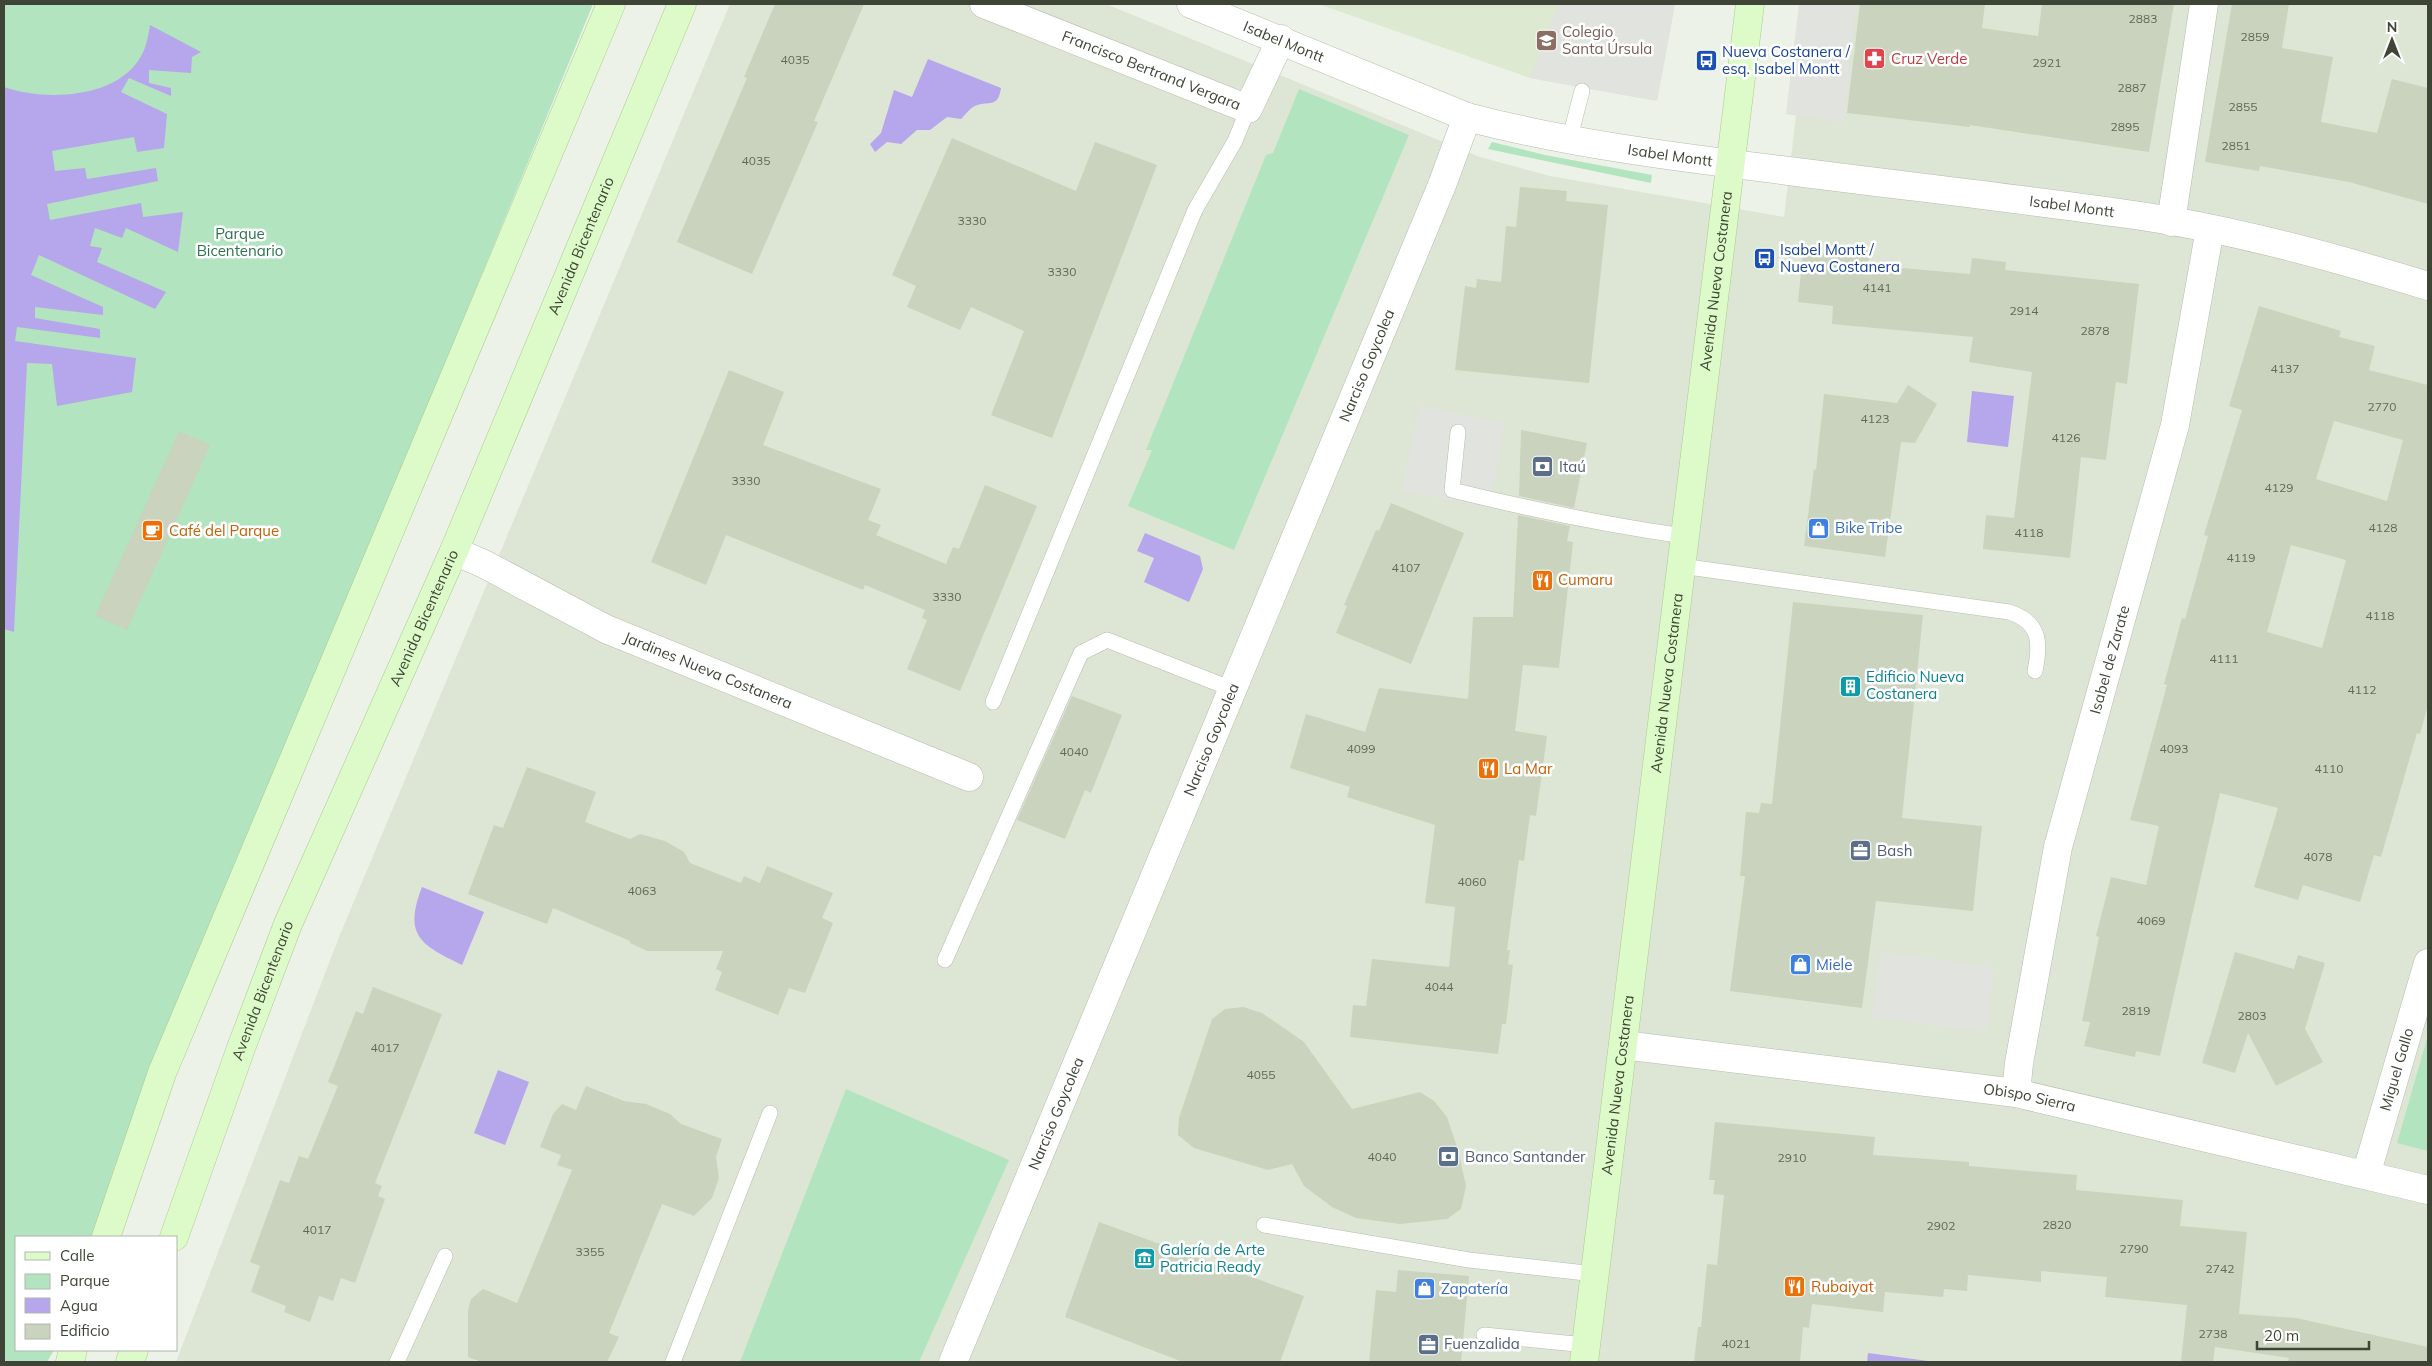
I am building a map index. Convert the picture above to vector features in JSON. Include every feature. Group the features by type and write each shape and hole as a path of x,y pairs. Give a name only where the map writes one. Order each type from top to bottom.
{"main road":[{"path":"106,1236 162,1073 611,4"},
{"name":"Avenida Bicentenario","path":"174,1236 241,1048 288,924 454,551 682,4"},
{"name":"Avenida Nueva Costanera","path":"1585,1354 1750,4"}],"street":[{"name":"Francisco Bertrand Vergara","path":"984,4 1248,109 1281,39"},
{"name":"Isabel Montt","path":"1191,4 1281,39 1467,117 1569,141 1730,164 2130,214 2210,228 2343,260 2428,286"},
{"path":"2171,222 2204,4"},
{"name":"Narciso Goycolea","path":"953,1362 1442,185 1467,117"},
{"name":"Isabel de Zarate","path":"2016,1093 2019,1063 2058,847 2175,425 2210,228"},
{"name":"Jardines Nueva Costanera","path":"454,551 484,564 606,629 969,777"},
{"name":"Miguel Gallo","path":"2366,1175 2428,963"},
{"name":"Obispo Sierra","path":"1622,1045 2016,1093 2428,1190"}],"lane":[{"path":"1569,141 1582,91"},
{"path":"992,702 1194,210 1235,141 1248,109"},
{"path":"1458,432 1452,490 1508,504 1637,530 1684,536"},
{"path":"1681,566 2009,612 2027,620 2033,627 2038,639 2035,670"},
{"path":"945,960 1081,652 1107,640 1232,688"},
{"path":"673,1362 770,1113"},
{"path":"1264,1225 1469,1260 1595,1274"},
{"path":"397,1362 445,1256"},
{"path":"1484,1335 1585,1354"}],"shaded area":[{"path":"730,4 1106,4 1480,157 1550,176 1784,217 1809,4 2428,4 2428,1362 176,1362 339,937"},
{"name":"Colegio Santa Úrsula","path":"1318,4 1675,4 1657,101 1530,78"},
{"name":"Colegio Santa Úrsula","path":"1558,4 1675,4 1657,101 1530,78"},
{"path":"1799,4 1856,4 1844,123 1786,114"},
{"path":"1419,406 1505,423 1489,508 1402,491"},
{"path":"1881,952 1994,967 1986,1032 1872,1017"}],"green space":[{"name":"Parque Bicentenario","path":"4,4 593,4 115,1166 92,1236 15,1236 15,1351 53,1351 47,1362 4,1362"},
{"path":"1299,89 1409,135 1234,550 1128,506 1152,450 1146,450 1266,155 1273,153"},
{"path":"1492,142 1545,155 1652,175 1651,183 1488,149"},
{"path":"2428,1035 2428,1151 2397,1143"},
{"path":"846,1089 1009,1160 919,1362 740,1362"}],"water":[{"path":"150,25 201,52 192,57 191,73 149,70 149,83 171,88 171,96 129,78 121,92 167,114 164,148 137,152 134,137 52,151 55,171 85,168 87,179 156,168 158,181 47,204 50,220 141,203 143,217 183,212 178,252 126,228 122,238 95,228 90,246 102,248 97,262 166,292 155,309 39,255 31,275 103,307 103,315 35,307 35,318 100,329 100,338 17,327 15,341 136,358 132,392 57,406 52,364 27,363 14,632 4,629 4,87 38,94 57,95 76,94 112,83 126,74 141,57"},
{"path":"928,59 1001,88 998,99 992,103 973,107 961,119 947,117 930,130 917,130 901,144 887,142 875,152 870,144 881,133 894,90 912,97"},
{"path":"1972,391 2014,396 2008,447 1967,442"},
{"path":"1145,533 1200,556 1203,569 1189,602 1144,582 1154,558 1137,551"},
{"path":"422,887 484,912 462,965 436,951 419,937 415,928 414,917"},
{"path":"498,1070 529,1082 505,1145 474,1133"},
{"path":"1868,1353 1936,1362 1867,1362"}],"building":[{"path":"775,4 864,4 814,121 818,122 752,274 677,242 747,78 744,77"},
{"path":"1860,4 1985,4 1982,28 2038,36 2042,4 2174,4 2149,152 1970,125 1970,127 1847,113"},
{"path":"2232,4 2289,4 2282,48 2333,57 2321,122 2377,133 2392,79 2428,88 2428,204 2349,182 2260,166 2259,171 2205,162"},
{"path":"952,138 1076,191 1095,142 1157,165 1052,438 991,415 1024,331 971,307 960,330 907,307 916,286 892,275"},
{"path":"1520,187 1567,191 1566,201 1608,205 1589,383 1455,370 1465,286 1476,288 1477,279 1501,282 1506,226 1516,227"},
{"path":"1834,248 1870,251 1868,265 1970,274 1972,258 2006,262 2005,270 2139,284 2127,384 2116,382 2106,460 2081,457 2070,558 1983,549 1986,515 2014,518 2032,372 1969,362 1973,337 1832,324 1833,306 1798,302 1803,252 1834,254"},
{"path":"2259,306 2341,331 2339,337 2375,346 2369,370 2428,385 2428,705 2420,734 2417,733 2381,857 2374,855 2360,902 2303,885 2298,900 2254,887 2278,808 2220,793 2160,1056 2136,1051 2135,1057 2084,1046 2090,1022 2082,1021 2099,937 2096,936 2111,877 2146,885 2159,826 2130,820 2167,685 2164,684 2182,618 2185,619 2208,536 2204,535 2242,410 2229,406","holes":["2334,421 2403,440 2387,501 2316,479","2291,545 2346,560 2322,648 2267,632"]},
{"path":"729,370 784,392 763,445 881,489 868,520 881,525 876,535 946,564 953,547 959,549 985,485 1037,506 960,691 907,669 927,620 922,618 925,610 865,585 863,590 726,535 706,585 651,562"},
{"path":"1908,385 1937,404 1915,443 1901,442 1885,557 1804,546 1814,469 1816,470 1824,394 1897,403"},
{"name":"Itaú","path":"1521,430 1587,443 1574,508 1519,496"},
{"name":"Café del Parque","path":"179,431 210,445 127,630 95,616"},
{"path":"1391,503 1464,533 1411,664 1336,633 1347,606 1344,605 1376,530 1379,531"},
{"path":"1518,515 1570,526 1567,541 1573,542 1559,668 1523,665 1515,731 1547,736 1536,816 1530,815 1524,861 1519,860 1507,950 1510,950 1508,964 1513,965 1506,1024 1502,1024 1498,1054 1350,1037 1353,1005 1366,1006 1372,959 1449,967 1455,907 1425,903 1435,825 1347,797 1350,787 1290,768 1306,714 1365,732 1379,688 1468,699 1473,617 1513,617"},
{"path":"1793,602 1923,615 1902,818 1982,826 1973,911 1876,901 1862,1008 1730,991 1745,876 1740,876 1746,812 1759,813 1761,803 1772,804"},
{"path":"1072,696 1122,715 1091,793 1085,790 1065,839 1017,820"},
{"path":"527,767 596,792 585,822 630,839 640,834 665,841 684,852 690,863 741,883 744,876 760,883 767,866 833,893 822,918 833,923 805,993 789,988 778,1015 715,990 722,972 716,969 723,951 647,951 630,943 630,941 553,908 547,924 468,894 494,825 503,828"},
{"path":"2235,952 2294,969 2298,955 2325,963 2305,1029 2323,1062 2276,1086 2248,1033 2235,1073 2202,1063"},
{"path":"373,987 442,1014 375,1183 382,1186 378,1196 385,1199 355,1283 341,1278 333,1301 319,1296 310,1322 284,1312 286,1306 251,1292 260,1266 250,1262 280,1180 289,1183 299,1156 308,1159 338,1086 328,1082 356,1011 363,1014"},
{"path":"1243,1007 1262,1013 1304,1042 1352,1109 1420,1092 1434,1101 1447,1117 1458,1150 1466,1186 1461,1209 1447,1219 1400,1224 1356,1218 1332,1207 1304,1186 1292,1164 1268,1170 1194,1148 1178,1135 1179,1118 1212,1019 1225,1009"},
{"path":"586,1086 624,1101 646,1104 670,1114 681,1124 722,1139 716,1157 719,1178 712,1198 694,1216 662,1204 609,1333 619,1337 607,1362 482,1362 468,1357 468,1310 471,1299 483,1289 517,1303 572,1170 557,1165 561,1155 540,1147 553,1114 562,1104 576,1110"},
{"path":"1715,1122 1875,1137 1873,1155 1969,1162 1969,1166 2077,1175 2076,1190 2183,1200 2180,1226 2247,1232 2239,1314 2296,1318 2428,1347 2428,1362 2288,1362 2289,1358 2215,1347 2213,1362 2181,1362 2187,1305 2105,1297 2107,1277 2041,1271 2041,1282 1968,1275 1967,1291 1944,1289 1943,1297 1885,1292 1883,1312 1812,1304 1809,1328 1803,1327 1800,1362 1694,1362 1698,1327 1701,1327 1707,1264 1717,1265 1724,1195 1713,1194 1715,1180 1709,1180"},
{"name":"Galería de Arte Patricia Ready","path":"1099,1222 1304,1296 1280,1362 1183,1362 1065,1317"},
{"path":"1398,1270 1469,1276 1461,1362 1369,1362 1376,1290 1396,1292"}],"place":[{"name":"Colegio Santa Úrsula","path":"1546,41"},
{"name":"Cruz Verde","path":"1875,59"},
{"name":"Nueva Costanera / esq. Isabel Montt","path":"1706,61"},
{"name":"Isabel Montt / Nueva Costanera","path":"1764,259"},
{"name":"Itaú","path":"1543,467"},
{"name":"Bike Tribe","path":"1819,528"},
{"name":"Café del Parque","path":"153,531"},
{"name":"Cumaru","path":"1542,580"},
{"name":"Edificio Nueva Costanera","path":"1850,686"},
{"name":"La Mar","path":"1488,769"},
{"name":"Bash","path":"1861,851"},
{"name":"Miele","path":"1800,965"},
{"name":"Banco Santander","path":"1449,1157"},
{"name":"Galería de Arte Patricia Ready","path":"1144,1259"},
{"name":"Rubaiyat","path":"1795,1287"},
{"name":"Zapatería","path":"1425,1289"},
{"name":"Fuenzalida","path":"1428,1344"}]}
